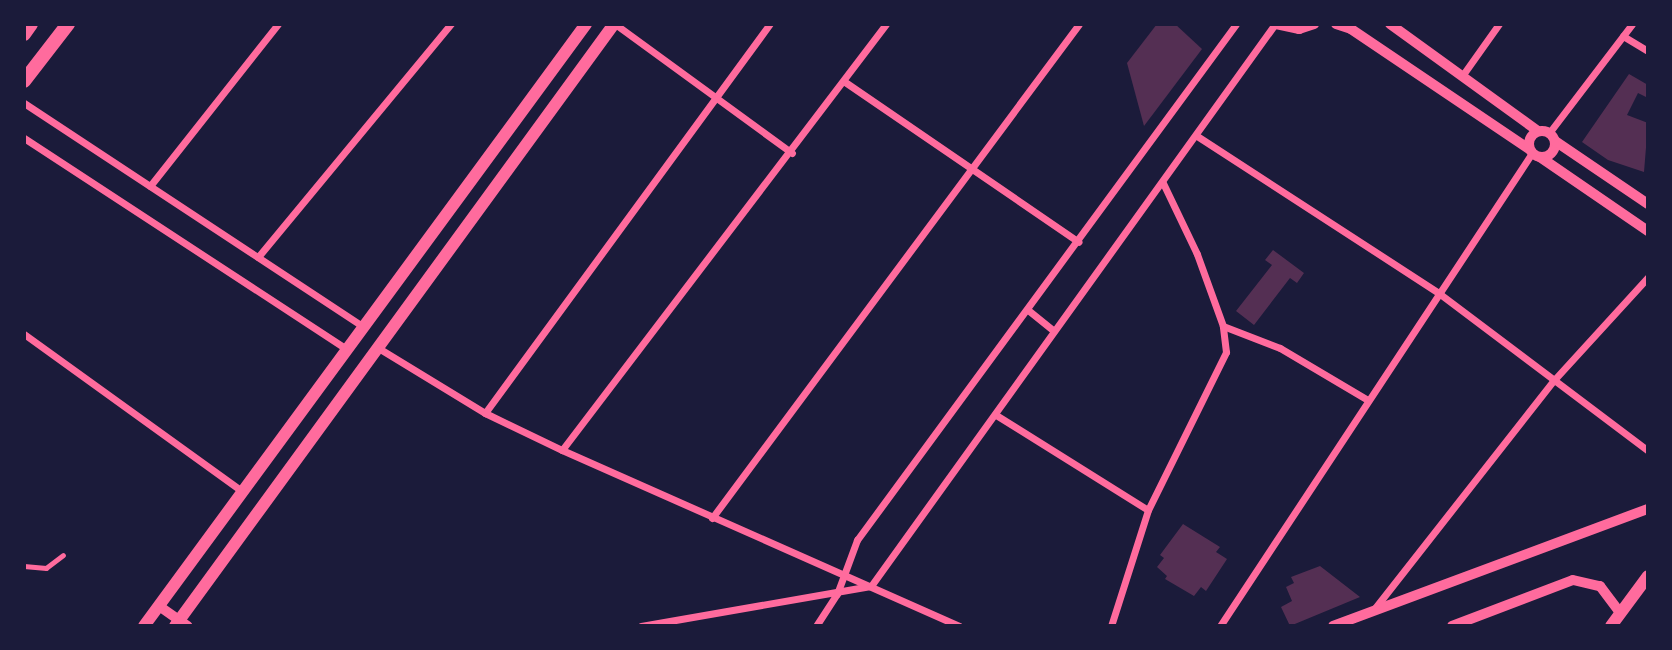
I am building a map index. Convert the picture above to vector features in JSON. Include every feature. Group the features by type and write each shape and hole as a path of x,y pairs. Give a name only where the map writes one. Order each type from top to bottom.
{"highway":[{"path":"24,34 31,24"},
{"path":"24,81 68,24"}],"main road":[{"path":"144,625 243,492 361,325 586,24"},
{"path":"181,623 614,24"},
{"path":"1611,625 1647,576"}],"street":[{"path":"150,186 278,24"},
{"path":"258,257 450,24"},
{"path":"614,24 792,153"},
{"path":"485,413 770,24"},
{"path":"562,450 792,153 886,24"},
{"path":"712,518 1079,24"},
{"path":"641,625 837,594 871,586 1276,24 1299,29 1314,24"},
{"path":"1336,24 1351,29 1647,231"},
{"path":"1390,24 1647,204"},
{"path":"1462,76 1499,24"},
{"path":"1220,625 1534,153 1531,136 1547,135 1632,24"},
{"path":"816,625 837,594 857,540 1079,242 1233,26"},
{"path":"1623,36 1647,51"},
{"path":"845,82 970,172 1079,242"},
{"path":"24,103 361,325"},
{"path":"1534,153 1551,153 1547,135"},
{"path":"1197,136 1440,294 1647,451"},
{"path":"24,138 345,348"},
{"path":"1111,625 1148,510 1226,352 1223,326 1197,254 1163,183"},
{"path":"1375,608 1554,380 1647,277"},
{"path":"1028,310 1054,331"},
{"path":"1223,326 1280,348 1368,400"},
{"path":"24,334 243,492"},
{"path":"380,349 485,413 562,450 960,625"},
{"path":"996,415 1148,510"},
{"path":"1333,625 1647,509"},
{"path":"1452,625 1573,580 1600,586 1620,613"},
{"path":"159,606 181,623"}],"lane":[{"path":"24,566 46,568 63,555"}],"building":[{"path":"1157,24 1175,24 1202,49 1144,126 1127,63"},
{"path":"1629,74 1648,85 1648,98 1638,93 1627,115 1648,123 1644,172 1608,160 1582,142"},
{"path":"1273,250 1304,273 1297,283 1290,278 1254,325 1236,311 1272,265 1265,260"},
{"path":"1183,524 1220,547 1216,552 1227,559 1206,591 1201,587 1194,596 1165,579 1167,576 1157,567 1164,558 1160,555"},
{"path":"1320,566 1360,597 1290,626 1281,607 1292,601 1286,587 1294,583 1291,577"}]}
